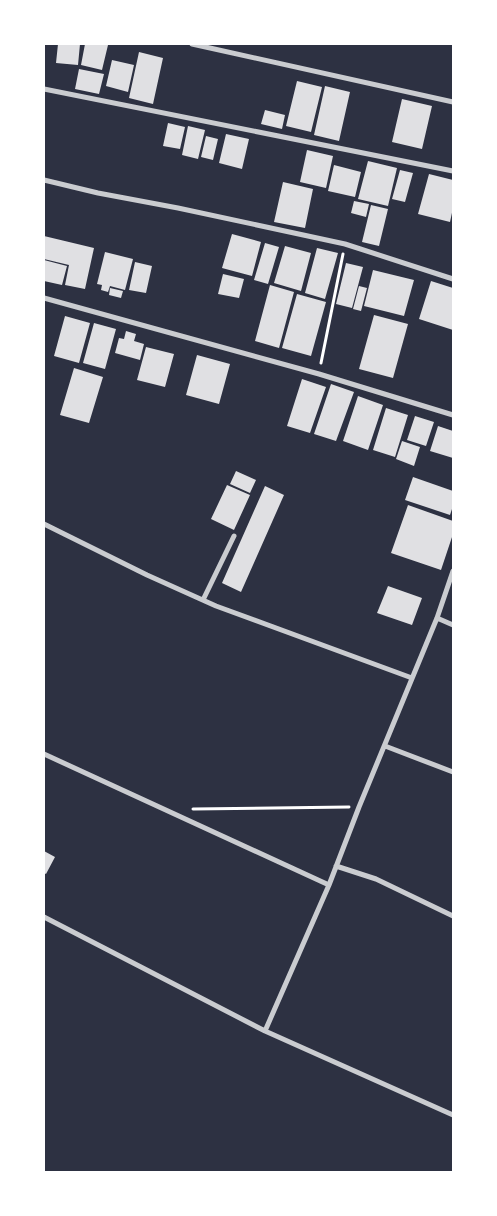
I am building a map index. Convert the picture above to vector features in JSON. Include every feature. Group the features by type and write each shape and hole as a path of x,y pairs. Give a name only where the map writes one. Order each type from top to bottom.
{"street":[{"path":"192,44 453,102"},
{"path":"44,89 453,171"},
{"path":"44,180 345,244 453,279"},
{"path":"44,298 319,374 453,414"},
{"path":"44,524 147,575 203,600 412,678"},
{"path":"203,600 234,536"},
{"path":"265,1031 329,885 437,618 453,571"},
{"path":"437,618 453,625"},
{"path":"384,746 453,772"},
{"path":"44,754 329,885"},
{"path":"336,866 376,878 453,916"},
{"path":"44,918 265,1031 453,1115"}],"path":[{"path":"319,374 345,244"},
{"path":"167,810 359,807"}],"building":[{"path":"58,44 80,44 78,65 56,63"},
{"path":"85,44 108,45 102,70 81,65"},
{"path":"139,52 163,58 153,104 129,98"},
{"path":"112,60 134,65 128,92 106,86"},
{"path":"79,69 104,74 99,94 75,89"},
{"path":"297,81 322,87 311,132 286,126"},
{"path":"325,86 350,92 339,141 314,135"},
{"path":"402,99 432,106 422,149 392,142"},
{"path":"265,110 285,115 282,129 261,124"},
{"path":"168,123 185,127 180,149 163,146"},
{"path":"188,126 205,130 198,159 182,155"},
{"path":"226,134 249,139 242,169 219,163"},
{"path":"206,136 218,139 213,160 201,157"},
{"path":"307,150 333,156 326,188 300,182"},
{"path":"368,161 397,168 388,206 358,199"},
{"path":"334,165 361,172 355,197 328,191"},
{"path":"400,170 413,173 405,202 392,199"},
{"path":"429,174 453,180 453,208 450,222 418,214"},
{"path":"283,182 313,189 305,228 274,222"},
{"path":"354,201 369,204 366,217 351,213"},
{"path":"371,205 388,209 379,246 362,242"},
{"path":"232,234 261,242 252,276 222,268"},
{"path":"44,236 94,248 85,289 65,285 69,265 44,259"},
{"path":"265,243 279,247 268,284 254,280"},
{"path":"285,246 311,253 301,291 274,283"},
{"path":"317,248 338,253 325,299 305,293"},
{"path":"105,252 133,259 125,290 110,286 108,292 101,290 102,285 97,284"},
{"path":"44,260 67,266 62,285 44,281"},
{"path":"135,262 152,266 146,293 129,290"},
{"path":"346,263 363,267 352,308 336,304"},
{"path":"373,270 414,280 404,316 364,306"},
{"path":"223,274 244,279 239,298 218,294"},
{"path":"431,281 453,288 453,330 419,319"},
{"path":"270,285 294,292 279,348 255,341"},
{"path":"359,286 367,288 361,311 353,309"},
{"path":"110,288 123,291 121,298 109,295"},
{"path":"297,294 326,302 311,356 282,348"},
{"path":"374,315 408,324 393,378 359,369"},
{"path":"65,316 90,323 79,363 54,356"},
{"path":"94,323 116,329 105,369 83,363"},
{"path":"126,331 136,334 134,341 144,344 140,360 115,353 119,338 124,339"},
{"path":"146,347 174,354 165,387 137,380"},
{"path":"197,355 230,364 219,404 186,395"},
{"path":"74,368 103,377 89,423 60,415"},
{"path":"302,379 326,387 310,433 287,426"},
{"path":"331,384 354,392 336,441 314,434"},
{"path":"358,396 383,405 368,450 343,441"},
{"path":"386,408 408,415 395,457 373,450"},
{"path":"415,416 434,422 426,446 407,440"},
{"path":"438,426 453,431 453,458 430,451"},
{"path":"402,441 420,447 414,466 396,459"},
{"path":"236,471 256,480 250,493 230,484"},
{"path":"413,477 453,491 453,506 450,515 405,500"},
{"path":"227,485 250,495 234,530 211,519"},
{"path":"265,486 284,495 241,592 222,583"},
{"path":"408,505 453,521 453,534 441,570 391,553"},
{"path":"388,586 422,598 412,625 377,613"},
{"path":"44,851 55,857 46,874 44,873"}]}
